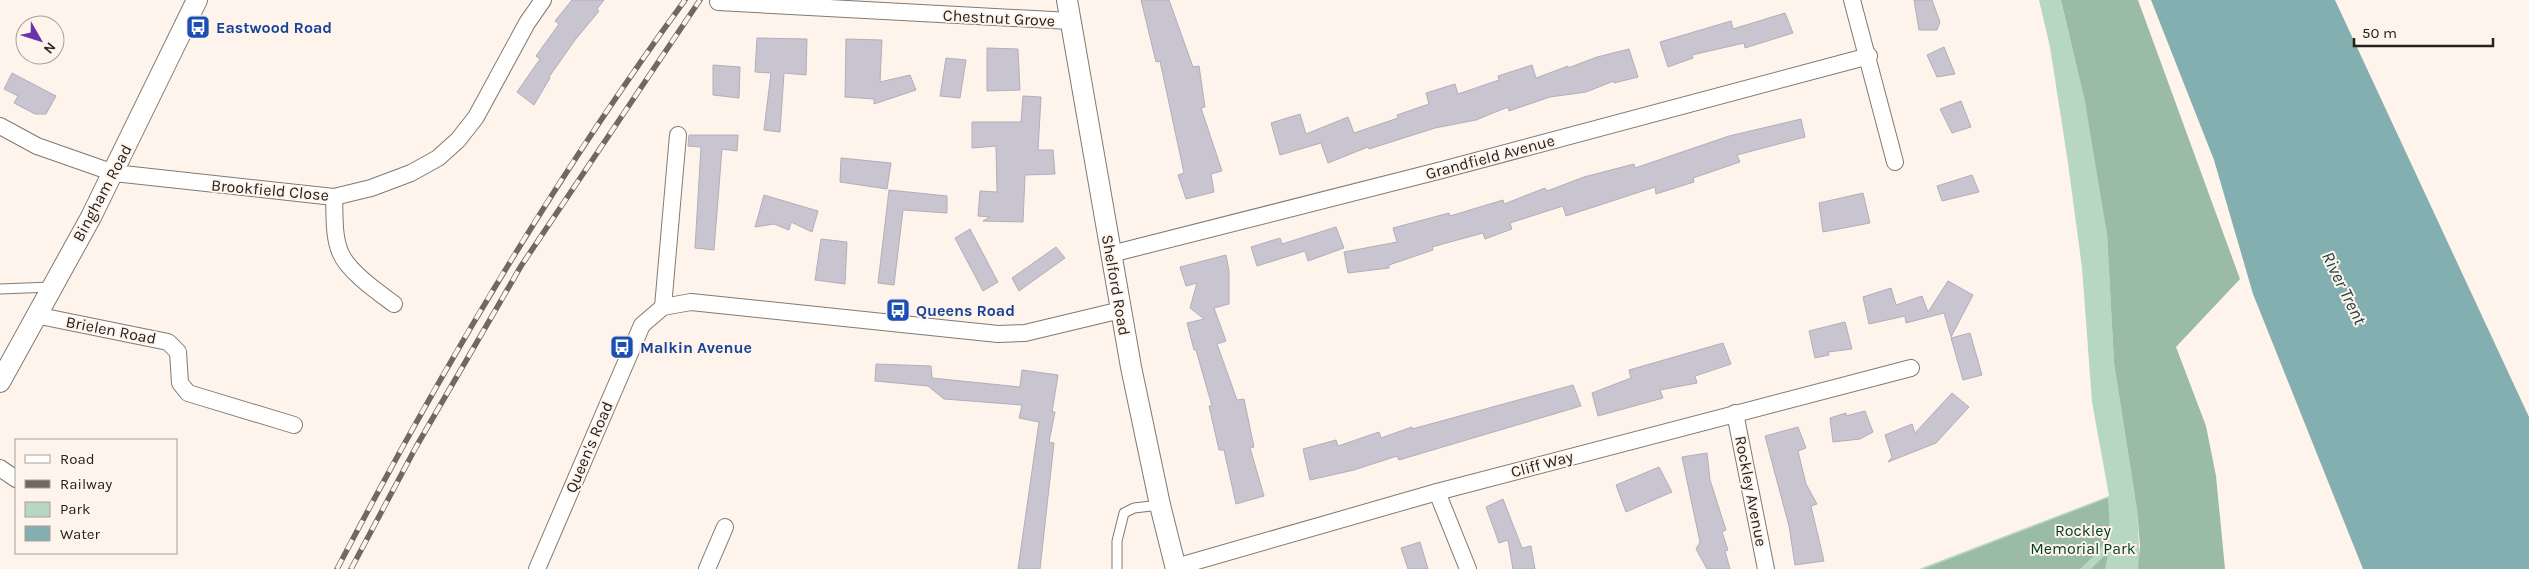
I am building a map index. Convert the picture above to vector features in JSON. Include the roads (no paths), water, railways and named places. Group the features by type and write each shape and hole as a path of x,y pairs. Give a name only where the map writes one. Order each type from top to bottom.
{"street":[{"name":"Bingham Road","path":"0,382 114,173 197,0"},
{"name":"Brookfield Close","path":"0,126 37,146 114,173 334,196 371,188 411,173 438,158 458,140 476,117 527,23 543,0"},
{"name":"Shelford Road","path":"1067,0 1121,310 1160,505 1176,568"},
{"path":"1852,0 1869,56 1895,162"},
{"name":"Chestnut Grove","path":"718,2 1070,22"},
{"name":"Grandfield Avenue","path":"1111,254 1442,170 1869,56"},
{"path":"678,135 663,307 691,302 998,334 1025,333 1121,310"},
{"path":"334,196 336,239 341,255 368,284 394,304"},
{"name":"Queen's Road","path":"538,568 642,325 663,307"},
{"name":"Brielen Road","path":"35,315 168,342 178,352 180,383 188,393 294,424"},
{"name":"Cliff Way","path":"1176,568 1436,492 1911,368"},
{"name":"Rockley Avenue","path":"1735,413 1766,569"},
{"path":"0,468 15,478"},
{"path":"1436,492 1468,569"},
{"path":"707,569 725,527"}],"lane":[{"path":"0,288 51,287"},
{"path":"1117,569 1117,541 1124,513 1134,508 1160,505"}],"water":[{"name":"River Trent","path":"2151,0 2335,0 2529,417 2529,569 2363,569 2253,294 2214,160"}],"railway":[{"path":"337,569 416,422 500,278 589,137 685,0"},
{"path":"351,569 416,447 521,266 700,0"}],"place":[{"name":"Eastwood Road","path":"198,27"},
{"name":"Queens Road","path":"898,310"},
{"name":"Malkin Avenue","path":"622,347"}],"park label":[{"name":"Rockley Memorial Park","path":"2083,539"}]}
